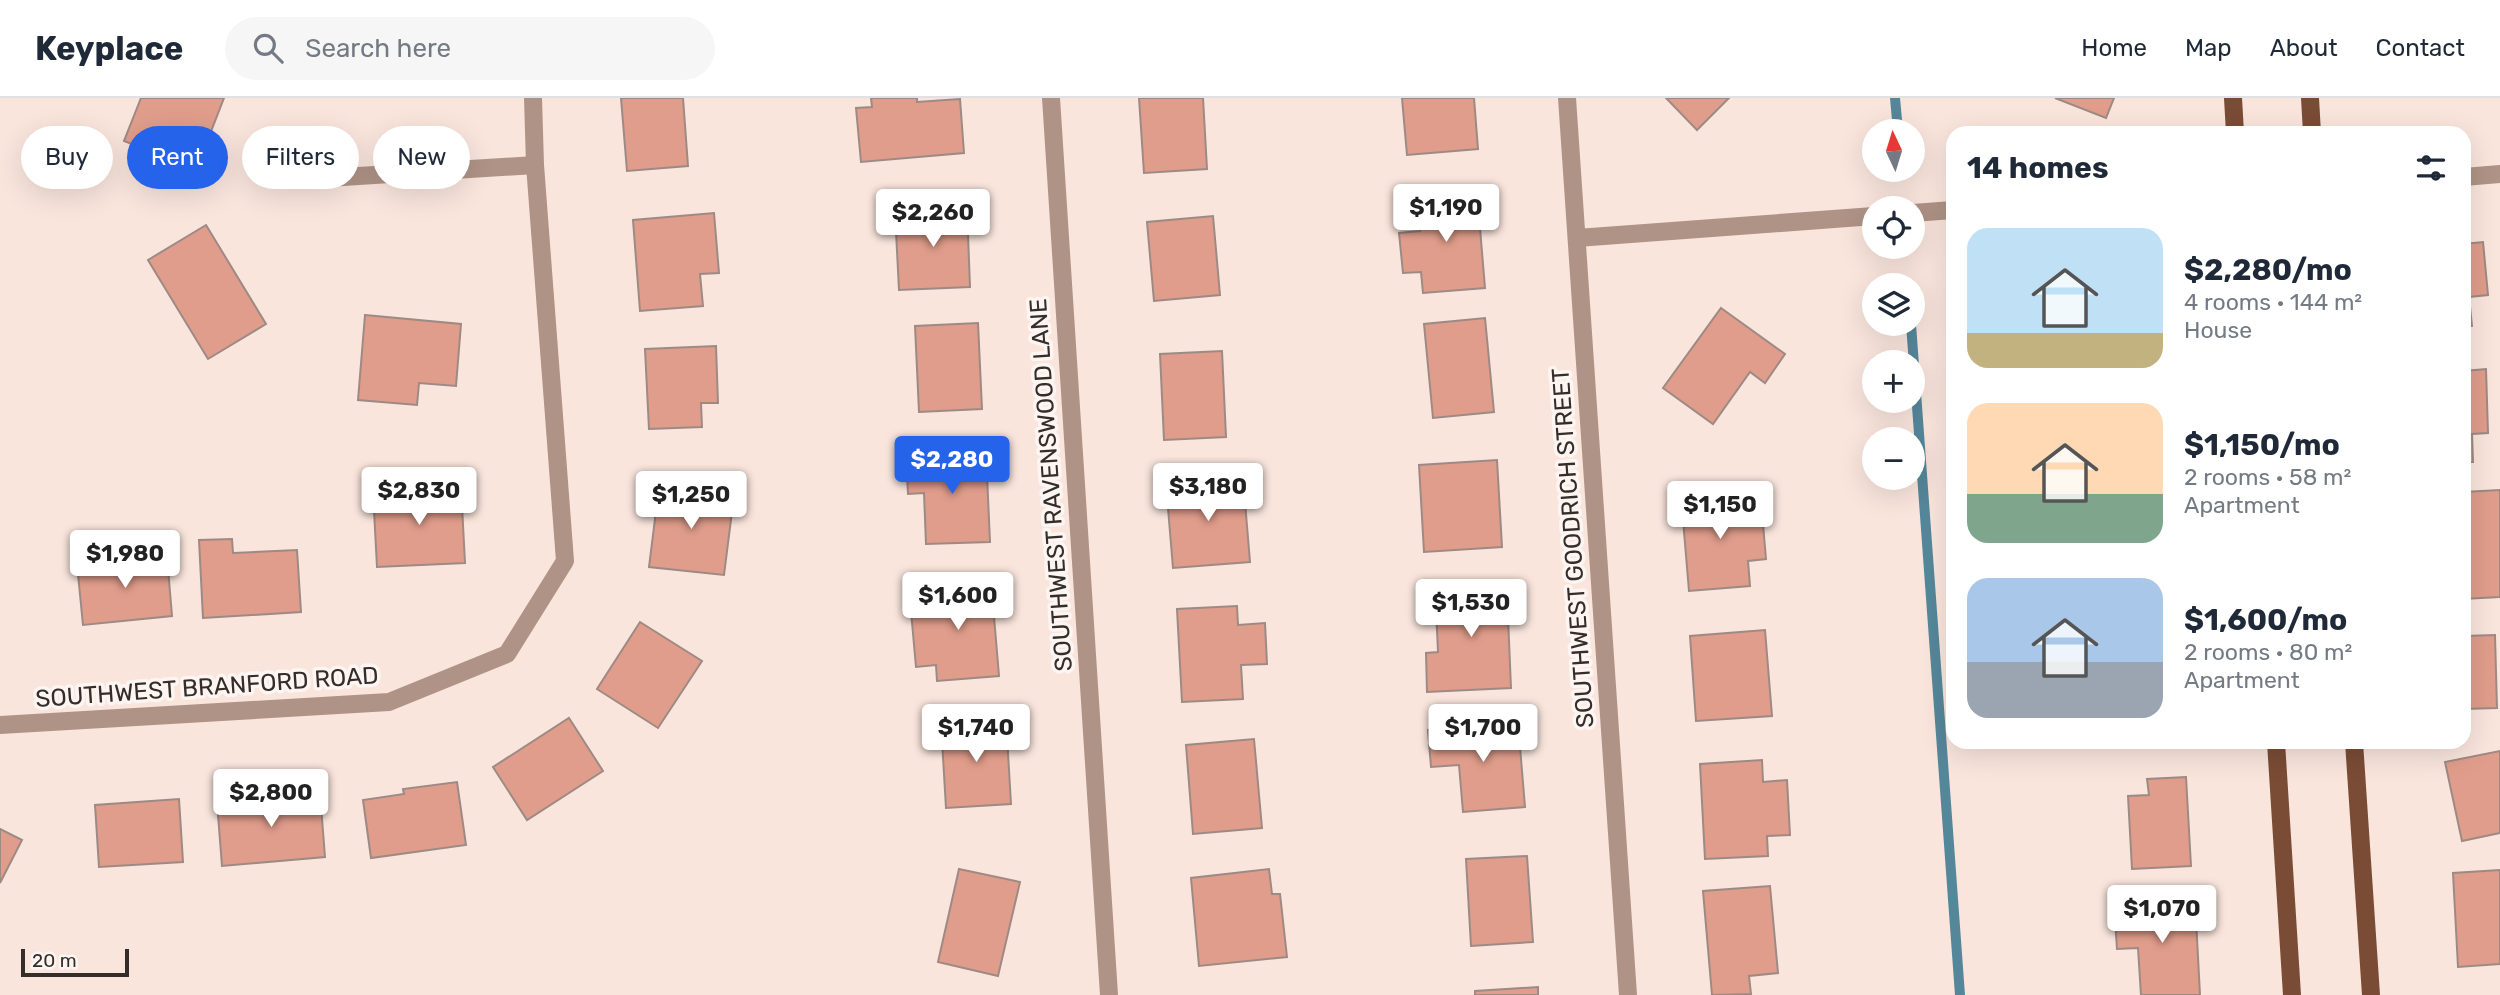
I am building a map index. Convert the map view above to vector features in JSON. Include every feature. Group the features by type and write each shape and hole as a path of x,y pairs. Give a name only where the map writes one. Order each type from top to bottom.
{"main road":[{"path":"2233,98 2235,126"},
{"path":"2310,98 2312,126"},
{"path":"2276,749 2292,995"},
{"path":"2354,749 2371,995"}],"street":[{"name":"SOUTHWEST BRANFORD ROAD","path":"0,725 389,702 508,653 565,561 535,165 534,98"},
{"name":"SOUTHWEST RAVENSWOOD LANE","path":"1051,98 1109,995"},
{"name":"SOUTHWEST GOODRICH STREET","path":"1566,98 1628,995"},
{"path":"359,176 535,165"},
{"path":"2471,176 2500,174"},
{"path":"1925,212 1946,211"},
{"path":"1577,238 1862,217"}],"building":[{"path":"141,98 224,98 213,126 130,126"},
{"path":"621,98 683,98 688,166 627,171"},
{"path":"871,98 917,98 917,102 960,99 964,153 861,162 856,108 872,107"},
{"path":"1139,98 1203,98 1207,169 1144,173"},
{"path":"1402,98 1474,98 1478,149 1407,155"},
{"path":"1666,98 1729,98 1697,130"},
{"path":"2055,98 2114,98 2106,118"},
{"path":"1477,192 1485,288 1423,293 1421,272 1403,273 1399,233 1420,231 1417,197"},
{"path":"967,208 970,287 899,290 895,212"},
{"path":"714,213 719,273 700,274 703,306 640,311 633,220"},
{"path":"1213,216 1220,295 1154,301 1147,222"},
{"path":"206,225 266,324 208,359 148,260"},
{"path":"2483,242 2488,295 2471,297 2471,243"},
{"path":"1721,308 1785,354 1765,383 1750,372 1713,424 1663,388"},
{"path":"365,315 461,324 456,386 419,383 417,405 358,400"},
{"path":"1485,318 1494,412 1433,418 1424,324"},
{"path":"978,323 982,409 919,412 915,326"},
{"path":"716,346 718,403 701,403 702,427 649,429 645,349"},
{"path":"1222,351 1226,437 1164,440 1160,354"},
{"path":"2486,369 2488,433 2472,434 2473,462 2471,462 2471,370"},
{"path":"986,453 990,542 926,544 924,493 908,494 906,456"},
{"path":"1497,460 1502,547 1424,552 1419,465"},
{"path":"1243,478 1250,562 1173,568 1166,484"},
{"path":"461,487 465,563 377,567 373,491"},
{"path":"659,487 734,496 724,575 649,567"},
{"path":"2500,490 2500,597 2471,599 2471,492"},
{"path":"1742,491 1745,525 1763,524 1766,559 1748,561 1750,586 1689,591 1681,496"},
{"path":"232,539 233,553 297,550 301,612 203,618 199,540"},
{"path":"167,556 172,616 83,625 77,564"},
{"path":"991,581 999,676 937,681 936,665 916,667 911,611 930,610 928,586"},
{"path":"1510,584 1512,617 1508,617 1511,688 1427,692 1426,653 1438,652 1435,587"},
{"path":"1237,606 1238,625 1265,623 1267,664 1241,665 1243,699 1182,702 1177,609"},
{"path":"640,622 702,661 658,728 597,689"},
{"path":"1765,630 1772,716 1696,721 1690,636"},
{"path":"2495,635 2497,708 2471,709 2471,636"},
{"path":"569,718 603,771 527,820 493,767"},
{"path":"1006,719 1011,804 946,808 941,723"},
{"path":"1518,723 1525,807 1463,812 1459,765 1431,767 1428,730"},
{"path":"1254,739 1262,828 1193,834 1186,745"},
{"path":"2500,751 2500,833 2462,841 2445,762"},
{"path":"1762,760 1763,782 1787,780 1790,835 1767,836 1768,856 1705,859 1700,764"},
{"path":"2186,777 2191,866 2132,869 2128,796 2149,795 2147,779"},
{"path":"457,782 466,845 371,858 363,800 404,794 403,789"},
{"path":"320,793 325,857 222,866 217,802"},
{"path":"179,799 183,862 99,867 95,805"},
{"path":"0,829 22,840 0,883"},
{"path":"1527,856 1533,942 1471,946 1466,859"},
{"path":"959,869 1020,882 998,976 938,962"},
{"path":"1269,869 1272,894 1280,894 1287,957 1199,966 1191,878"},
{"path":"2500,870 2500,964 2458,967 2453,873"},
{"path":"1770,886 1778,973 1749,976 1751,994 1712,995 1703,891"},
{"path":"2195,900 2200,995 2141,995 2138,948 2117,949 2114,905"},
{"path":"1538,987 1538,995 1475,995 1475,991"}],"waterway":[{"path":"1895,98 1897,119"},
{"path":"1912,336 1960,995"}]}
